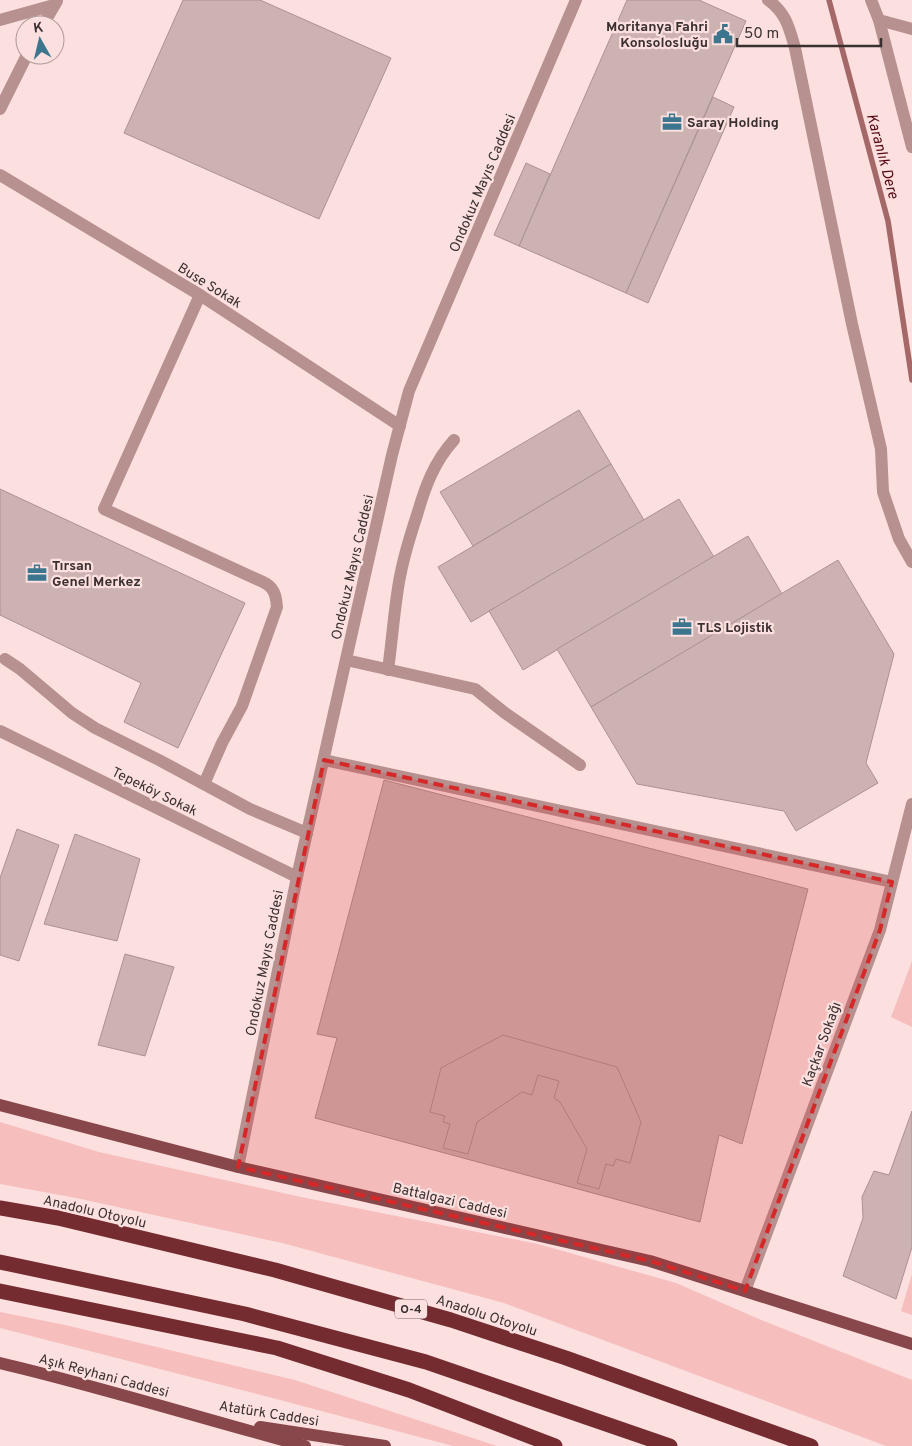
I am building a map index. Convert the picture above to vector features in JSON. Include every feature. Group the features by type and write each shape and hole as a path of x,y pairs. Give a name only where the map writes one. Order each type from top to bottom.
{"highway":[{"name":"Anadolu Otoyolu","path":"0,1208 58,1218 275,1270 451,1320 566,1358 811,1446"},
{"path":"0,1262 245,1314 426,1362 670,1446"},
{"path":"0,1291 277,1348 409,1390 555,1446"}],"main road":[{"name":"Battalgazi Caddesi","path":"0,1105 238,1167 650,1260 889,1336 912,1346"},
{"name":"Aşık Reyhani Caddesi","path":"0,1363 113,1392 199,1418"},
{"name":"Atatürk Caddesi","path":"199,1418 305,1446"},
{"name":"Atatürk Caddesi","path":"199,1418 384,1446"}],"street":[{"name":"Ondokuz Mayıs Caddesi","path":"238,1167 297,878 409,391 576,0"},
{"path":"768,0 779,8 788,26 795,48 852,324 881,449 883,492 899,539 912,562"},
{"path":"871,0 879,20 912,147"},
{"path":"0,20 56,3"},
{"path":"49,15 56,3"},
{"path":"879,20 912,29"},
{"path":"0,108 22,65"},
{"name":"Buse Sokak","path":"0,175 200,295 400,426"},
{"path":"200,295 104,509 270,585 274,591 277,606 242,706 222,743 204,784"},
{"path":"388,670 399,582 411,532 423,493 434,467 454,440"},
{"path":"5,660 20,669 72,713 95,728 250,810 307,833"},
{"path":"346,660 475,689 505,713 580,765"},
{"name":"Tepeköy Sokak","path":"0,731 297,878"},
{"path":"324,760 892,882"},
{"name":"Kaçkar Sokağı","path":"745,1290 880,930 912,804"}],"highlighted area":[{"path":"324,760 892,882 880,930 745,1291 650,1261 238,1167"}],"shaded area":[{"path":"912,961 912,1027 891,1017"},
{"path":"0,1122 99,1152 301,1197 538,1244 676,1283 759,1319 912,1380 912,1446 886,1446 504,1303 282,1243 76,1198 0,1184"},
{"path":"912,1274 912,1315 901,1311"},
{"path":"0,1312 65,1325 295,1380 497,1446 453,1446 0,1328"}],"building":[{"path":"183,0 260,0 391,58 319,219 124,133"},
{"path":"627,0 699,0 746,21 626,293 519,246"},
{"path":"713,97 734,107 648,303 626,293"},
{"path":"526,163 550,174 519,246 494,235"},
{"path":"579,410 611,464 473,546 440,492"},
{"path":"611,464 644,520 471,622 438,567"},
{"path":"0,489 245,603 178,748 124,722 141,683 0,615"},
{"path":"679,499 714,557 523,670 489,611"},
{"path":"748,536 782,594 591,707 557,649"},
{"path":"838,560 894,654 866,763 878,783 796,831 784,811 637,784 591,707"},
{"path":"384,780 808,889 742,1144 719,1135 700,1222 315,1118 337,1038 317,1034"},
{"path":"17,829 59,845 19,961 0,955 0,878"},
{"path":"75,834 140,859 117,941 44,924"},
{"path":"125,954 174,967 145,1056 98,1045"},
{"path":"503,1035 617,1067 641,1122 630,1163 616,1159 613,1166 606,1164 599,1189 577,1183 587,1149 560,1102 554,1098 559,1081 538,1075 532,1095 522,1092 477,1122 468,1154 443,1148 450,1124 443,1122 445,1116 430,1112 441,1068"},
{"path":"912,1111 912,1247 896,1299 843,1276 863,1218 862,1197 874,1171 889,1175"}],"waterway":[{"name":"Karanlık Dere","path":"829,0 888,221 912,380"}],"place":[{"name":"Moritanya Fahri Konsolosluğu","path":"723,34"},
{"name":"Saray Holding","path":"672,122"},
{"name":"Tırsan Genel Merkez","path":"37,573"},
{"name":"TLS Lojistik","path":"682,627"}]}
